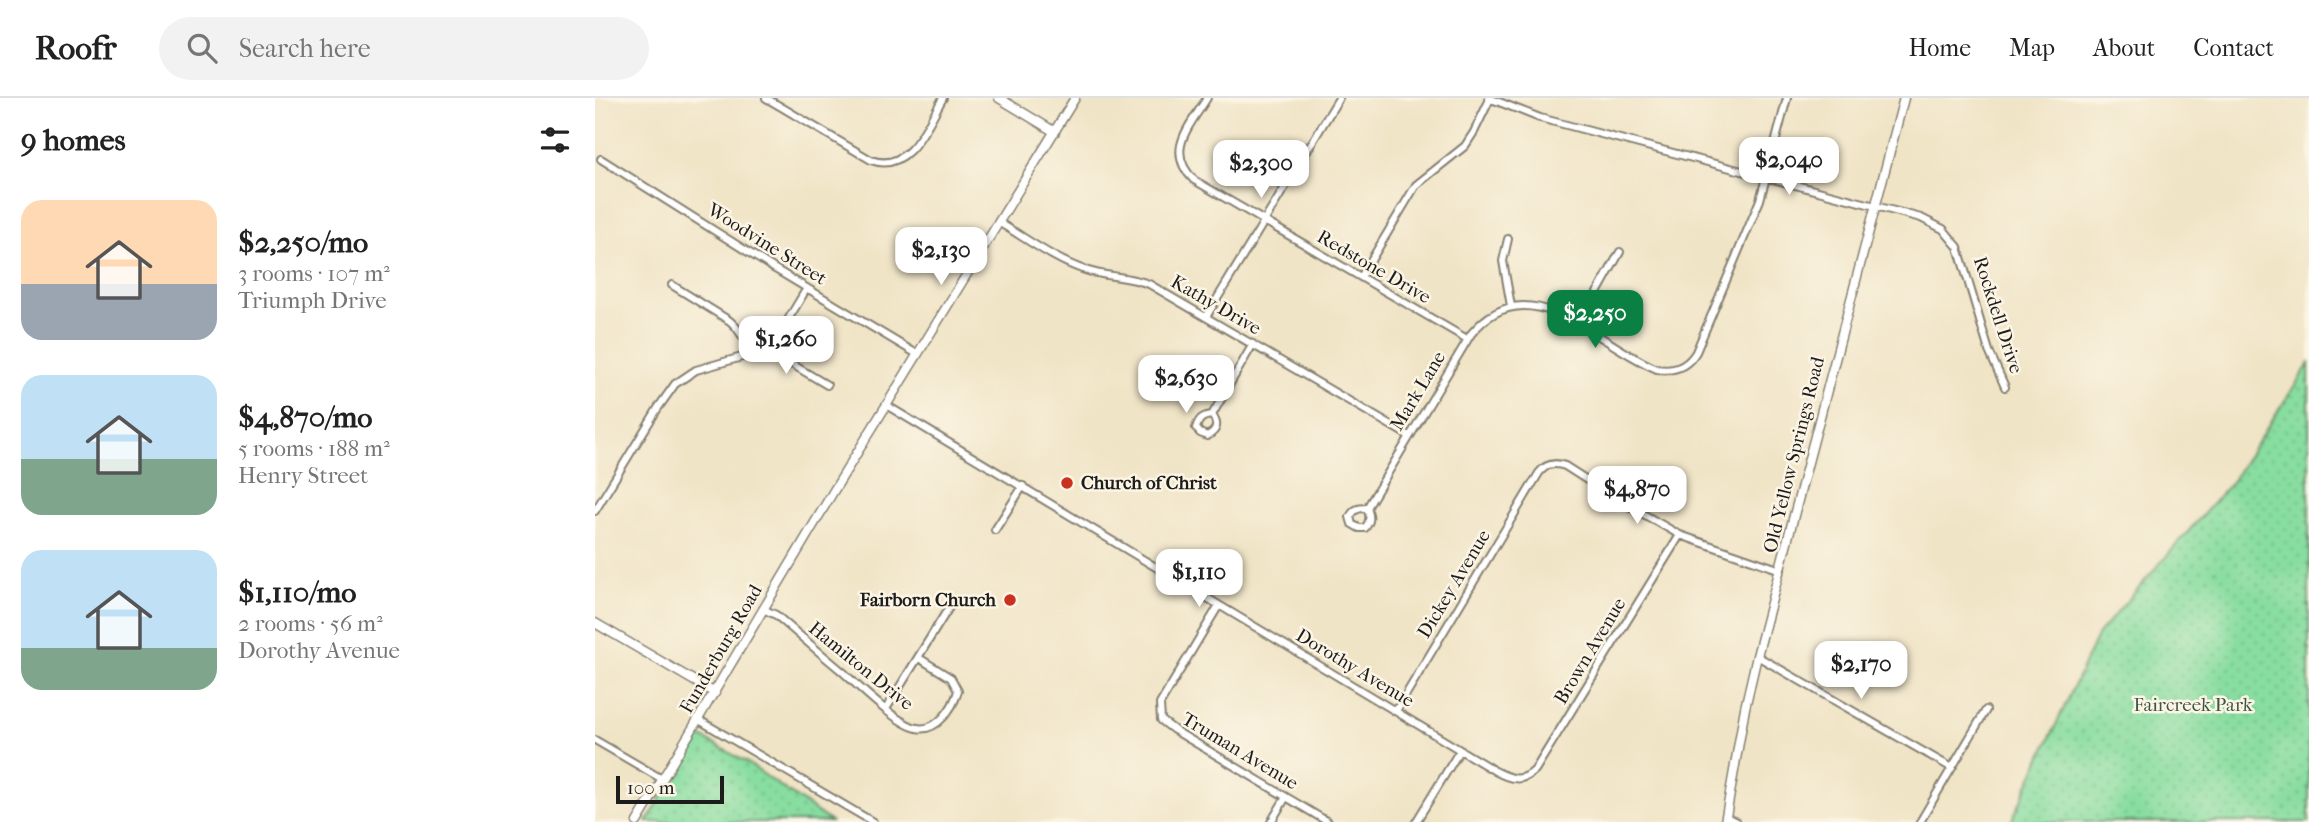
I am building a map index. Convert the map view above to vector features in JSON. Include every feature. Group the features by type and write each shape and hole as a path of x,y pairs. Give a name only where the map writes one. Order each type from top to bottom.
{"street":[{"path":"766,98 871,160 883,163 897,161 910,152 943,98"},
{"path":"999,98 1055,132"},
{"name":"Funderburg Road","path":"636,822 833,492 1076,98"},
{"name":"Redstone Drive","path":"1207,98 1182,140 1180,155 1187,172 1199,183 1467,339"},
{"path":"1206,317 1339,98"},
{"path":"1361,277 1416,185 1465,146 1489,98"},
{"name":"Rockdell Drive","path":"1489,98 1539,118 1928,220 1944,229 1960,251 1989,351 2005,387"},
{"path":"1508,239 1503,261 1511,306 1542,307 1560,314 1652,367 1674,370 1687,363 1696,352 1756,210 1787,98"},
{"name":"Old Yellow Springs Road","path":"1726,819 1757,656 1904,98"},
{"name":"Woodvine Street","path":"601,159 917,354"},
{"name":"Kathy Drive","path":"998,222 1076,267 1142,282 1409,436"},
{"path":"1579,325 1620,252"},
{"path":"672,285 730,321 754,352"},
{"path":"595,511 657,408 675,384 703,367 738,359 763,347 786,323 807,288"},
{"name":"Mark Lane","path":"1367,508 1467,339 1486,318 1511,306"},
{"path":"1212,415 1253,344"},
{"path":"763,347 770,355 780,357 827,385"},
{"name":"Dorothy Avenue","path":"886,405 1460,750 1505,776 1521,779"},
{"name":"Dickey Avenue","path":"1396,711 1539,473 1549,464 1565,466 1680,535"},
{"path":"995,530 1023,486"},
{"path":"1680,535 1781,570"},
{"name":"Brown Avenue","path":"1521,779 1535,770 1680,535"},
{"path":"886,709 953,601"},
{"name":"Truman Avenue","path":"1219,605 1160,704 1159,711 1164,723 1328,822"},
{"name":"Hamilton Drive","path":"763,608 776,615 886,709 913,727 925,728 939,721 954,703 958,691 954,681 946,674 919,658"},
{"path":"595,623 715,693"},
{"path":"1757,656 1952,768"},
{"path":"1920,822 1986,710"},
{"path":"699,720 873,822"},
{"path":"595,740 662,779"},
{"path":"1416,822 1460,750"},
{"path":"1271,822 1286,797"},
{"path":"1726,819 1736,822"}],"green space":[{"name":"Faircreek Park","path":"2309,364 2309,822 2011,822 2098,634 2230,484"},
{"path":"698,735 746,762 831,822 647,822"}],"place":[{"name":"Church of Christ","path":"1067,483"},
{"name":"Fairborn Church","path":"1010,600"}]}
